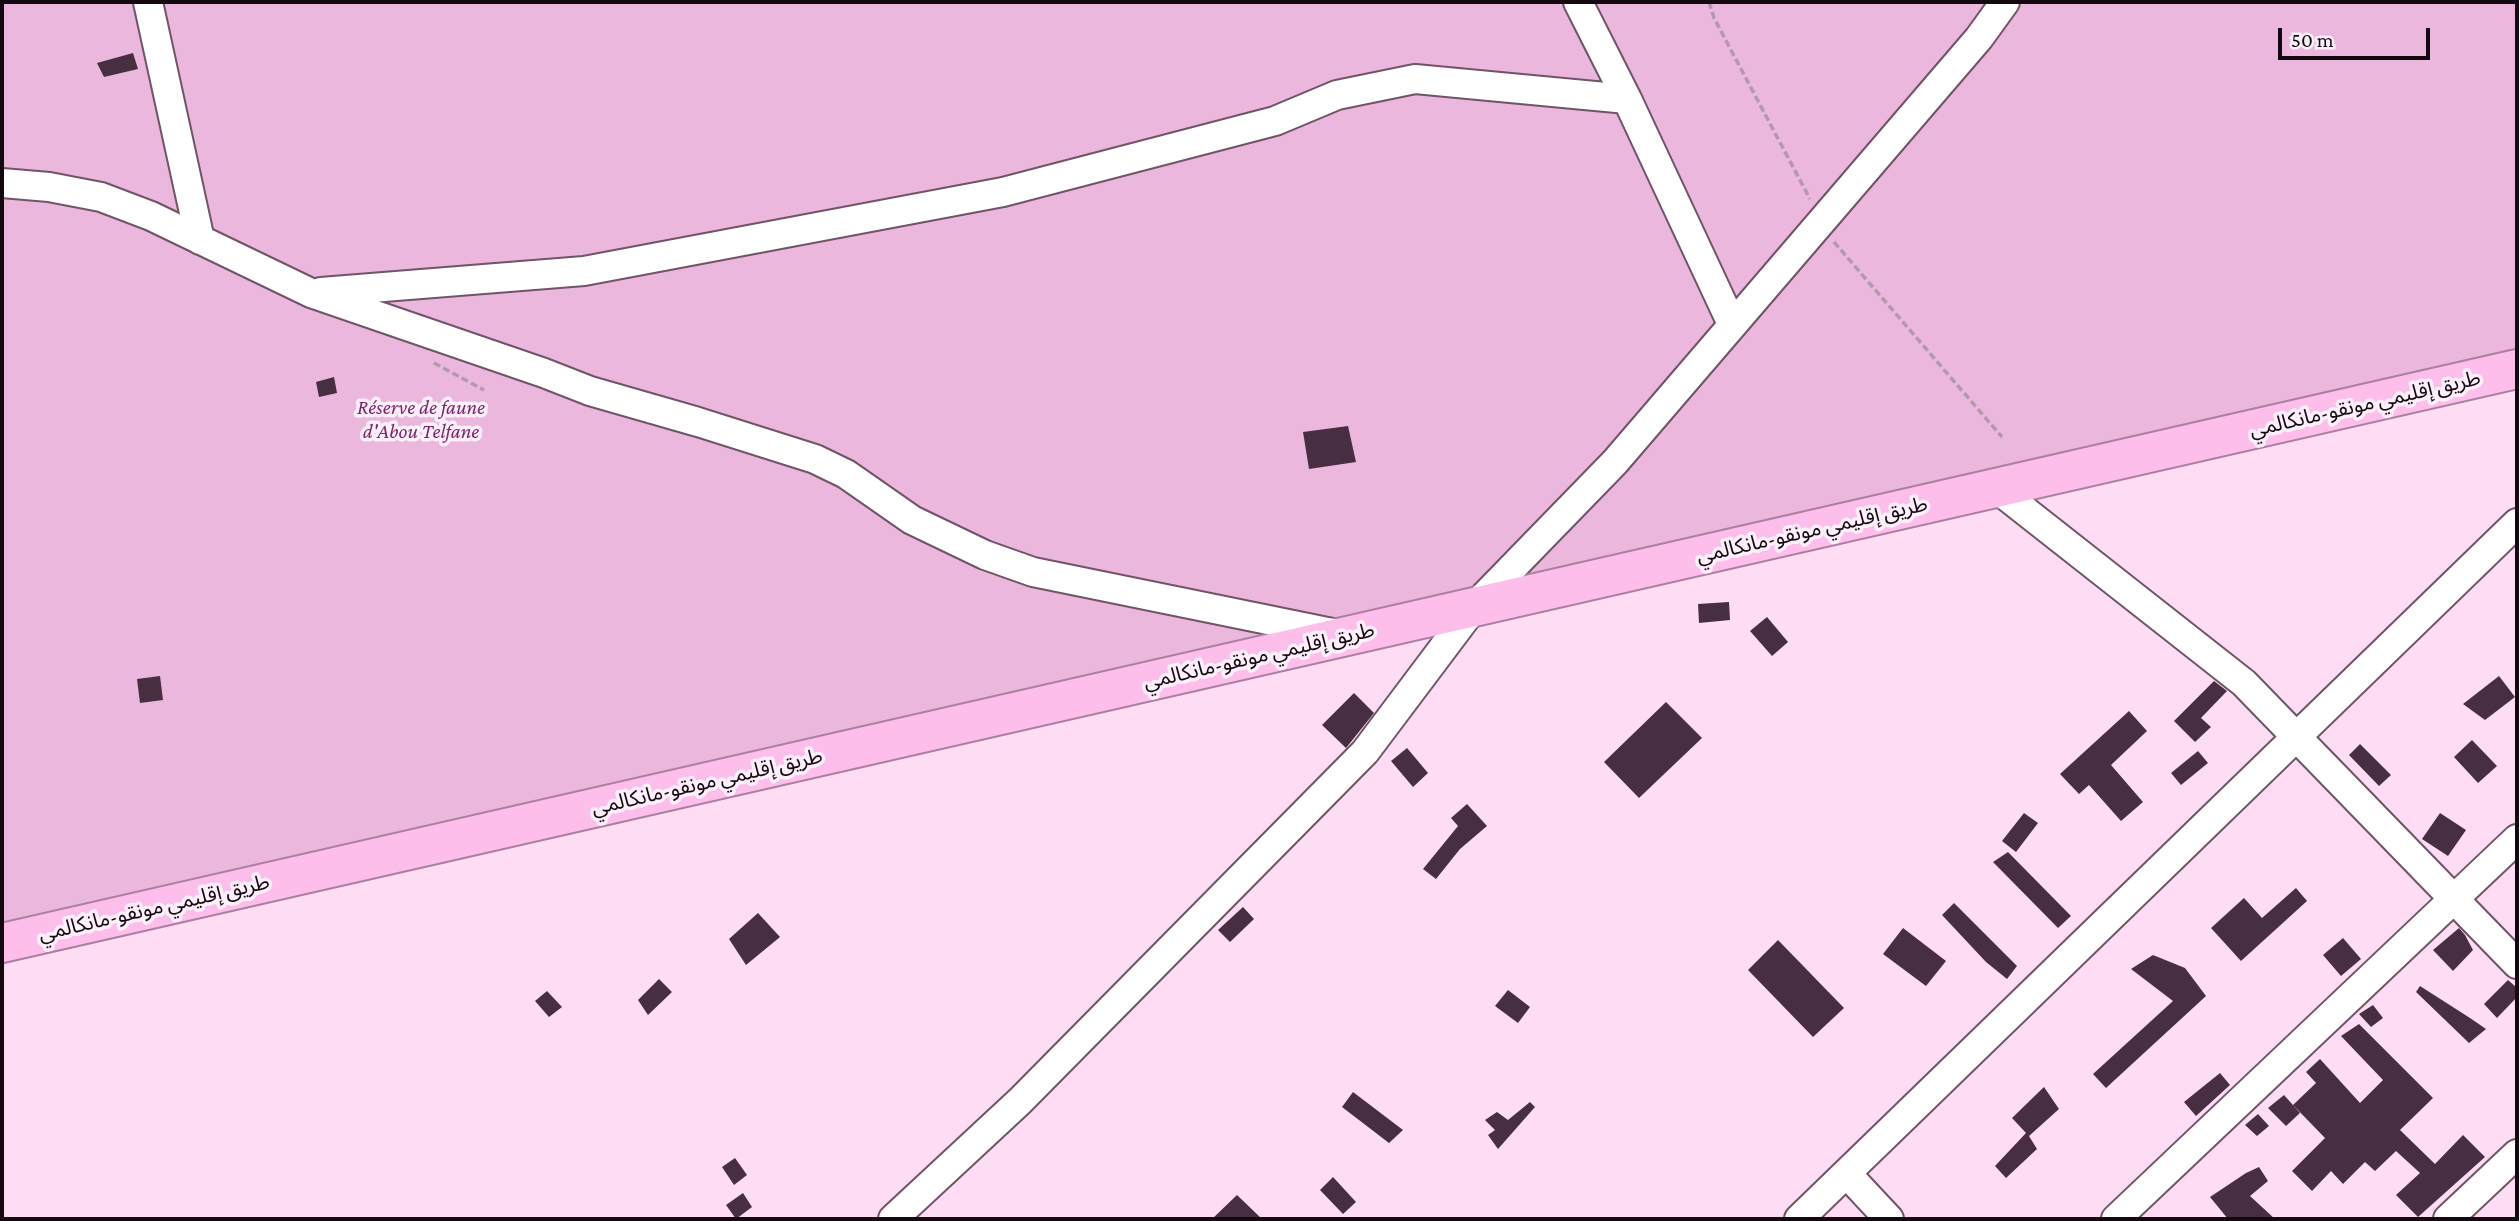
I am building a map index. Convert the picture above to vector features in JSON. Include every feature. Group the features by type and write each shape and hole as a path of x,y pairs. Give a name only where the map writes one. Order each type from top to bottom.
{"highway":[{"name":"طريق إقليمي مونقو-مانكالمي","path":"2,943 2517,369"}],"street":[{"path":"148,2 200,240"},
{"path":"1578,2 1627,99 1732,324"},
{"path":"893,1219 1020,1101 1365,752 1474,607 1615,461 1979,38 2005,2"},
{"path":"311,293 584,271 1003,192 1275,121 1337,95 1415,79 1627,99"},
{"path":"2,183 49,187 101,197 151,216 311,293 590,391 815,459 846,474 912,520 985,555 1033,572 1347,635"},
{"path":"1996,488 2244,683 2517,964"},
{"path":"1799,1219 2517,523"},
{"path":"2116,1219 2517,839"},
{"path":"2448,1219 2517,1154"},
{"path":"1847,1174 1889,1219"}],"green space":[{"name":"Réserve de faune d'Abou Telfane","path":"2,2 2517,2 2517,369 2,943"}],"building":[{"path":"133,53 138,69 104,77 97,63"},
{"path":"334,377 337,393 319,397 316,382"},
{"path":"1348,426 1356,462 1309,469 1303,432"},
{"path":"1729,602 1730,620 1699,623 1698,604"},
{"path":"1767,617 1788,642 1772,656 1750,631"},
{"path":"160,676 163,700 140,703 137,679"},
{"path":"2499,676 2515,697 2485,720 2463,704"},
{"path":"2214,681 2227,691 2201,718 2211,727 2195,742 2174,721"},
{"path":"1354,693 1374,713 1346,748 1322,725"},
{"path":"1666,702 1702,738 1639,798 1604,762"},
{"path":"2129,711 2147,731 2111,765 2143,802 2121,821 2089,785 2079,794 2060,774"},
{"path":"2472,740 2497,766 2478,783 2454,757"},
{"path":"2360,744 2391,775 2379,786 2349,755"},
{"path":"1407,748 1428,773 1413,787 1391,761"},
{"path":"2198,751 2208,763 2181,785 2171,773"},
{"path":"1467,804 1487,826 1460,849 1436,879 1423,869 1458,826 1451,818"},
{"path":"2024,813 2038,823 2016,852 2002,841"},
{"path":"2440,813 2466,830 2448,856 2422,839"},
{"path":"2008,852 2071,916 2058,928 1993,862"},
{"path":"2296,888 2307,901 2241,961 2211,928 2244,898 2262,918"},
{"path":"1954,903 2017,966 2007,979 1986,962 1942,915"},
{"path":"1243,907 1254,919 1230,942 1218,930"},
{"path":"758,913 780,937 746,965 729,939"},
{"path":"1903,928 1946,961 1926,986 1883,954"},
{"path":"2459,928 2473,950 2453,971 2433,950"},
{"path":"2343,938 2361,959 2341,976 2323,955"},
{"path":"1778,940 1844,1008 1813,1037 1748,970"},
{"path":"2153,955 2185,968 2206,996 2106,1088 2093,1074 2173,1001 2131,969"},
{"path":"659,979 672,992 648,1015 638,1000"},
{"path":"2508,980 2517,988 2517,997 2497,1018 2484,1004"},
{"path":"2420,986 2486,1029 2469,1043 2416,992"},
{"path":"1508,990 1530,1007 1518,1023 1495,1006"},
{"path":"547,991 562,1007 549,1017 535,1001"},
{"path":"2373,1005 2383,1018 2371,1027 2359,1014"},
{"path":"2359,1024 2433,1098 2400,1130 2435,1164 2463,1135 2485,1157 2418,1217 2396,1195 2420,1173 2396,1151 2375,1171 2365,1162 2343,1184 2331,1171 2312,1191 2292,1171 2325,1138 2293,1105 2316,1083 2306,1072 2320,1059 2360,1103 2383,1080 2341,1036"},
{"path":"2220,1073 2230,1085 2196,1116 2184,1102"},
{"path":"2044,1087 2059,1109 2029,1136 2037,1149 2006,1178 1995,1166 2026,1133 2012,1118"},
{"path":"1353,1092 1403,1130 1389,1143 1342,1107"},
{"path":"2284,1095 2300,1113 2286,1126 2268,1108"},
{"path":"1530,1102 1535,1107 1498,1149 1488,1135 1495,1130 1485,1120 1497,1112 1508,1120"},
{"path":"2258,1114 2269,1126 2257,1136 2245,1125"},
{"path":"735,1158 747,1175 734,1185 722,1167"},
{"path":"2259,1167 2268,1181 2250,1196 2275,1219 2228,1219 2210,1197"},
{"path":"1333,1177 1356,1202 1343,1214 1320,1190"},
{"path":"743,1193 752,1207 736,1219 726,1205"},
{"path":"1237,1195 1262,1219 1212,1219"}]}
